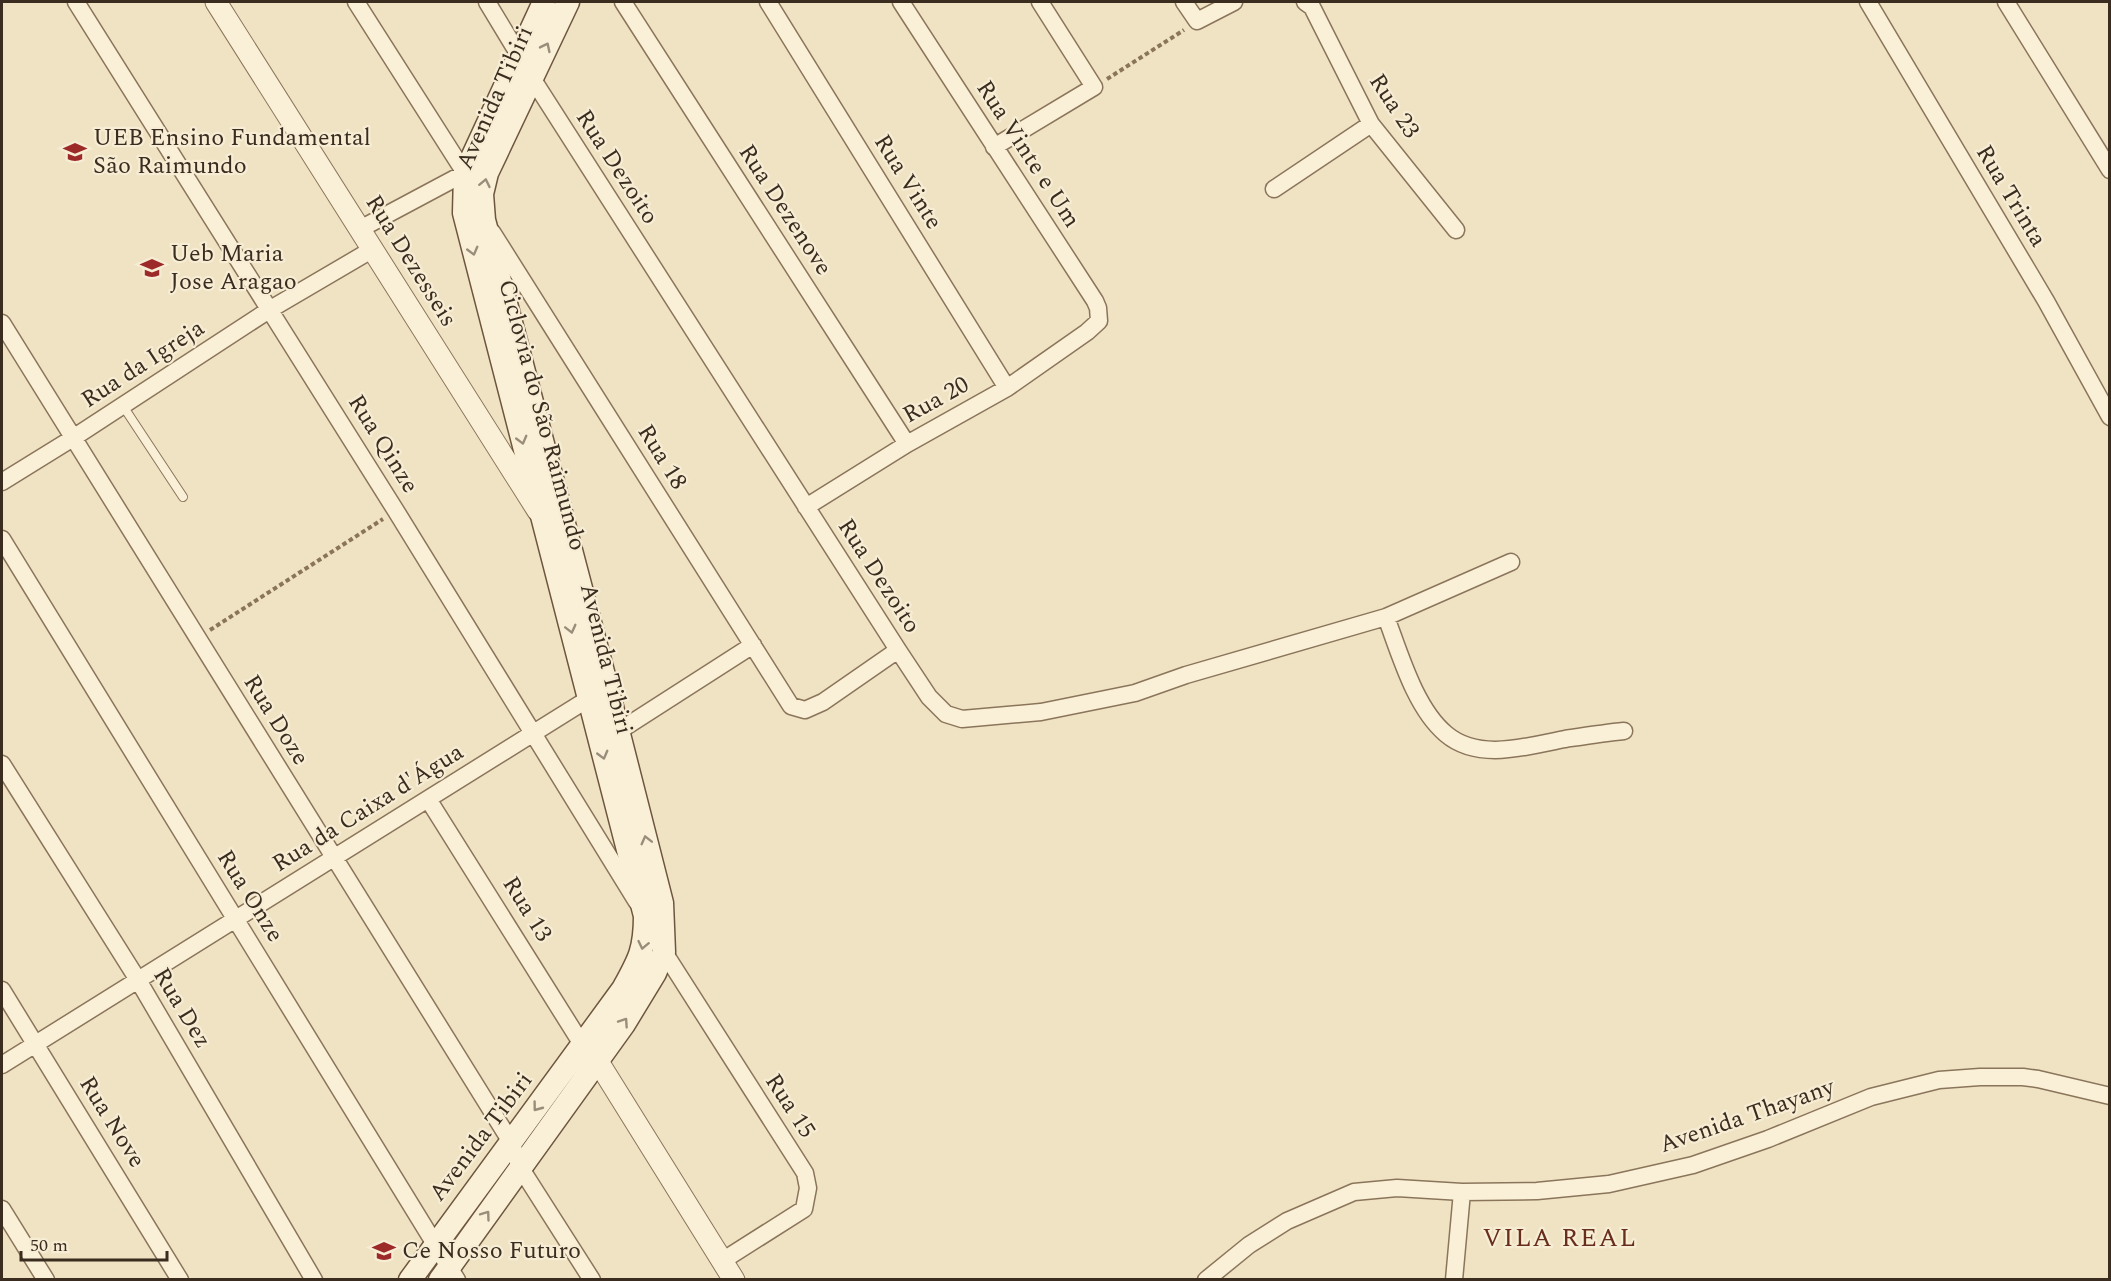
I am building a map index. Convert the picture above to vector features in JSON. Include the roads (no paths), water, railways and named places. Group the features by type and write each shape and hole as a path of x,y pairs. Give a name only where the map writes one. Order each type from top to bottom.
{"main road":[{"name":"Avenida Tibiri","path":"410,1280 511,1142 590,1053 624,1024 650,982 664,952 662,903 608,687 475,222 463,193 465,173 544,2"},
{"name":"Avenida Tibiri","path":"449,1275 520,1167 590,1053 639,960 645,940 645,916 542,518 475,222 487,173 568,2"}],"street":[{"name":"Rua Qinze","path":"76,2 396,510 645,916"},
{"name":"Rua Dezesseis","path":"216,2 542,518"},
{"path":"356,2 465,173 360,229"},
{"path":"487,2 519,56"},
{"name":"Rua Dezenove","path":"623,2 907,444"},
{"name":"Rua Vinte","path":"768,2 1007,388"},
{"name":"Rua Vinte e Um","path":"901,2 1095,301 1099,321 1087,332"},
{"path":"994,147 1094,87 1040,2"},
{"path":"1184,2 1197,21 1234,2"},
{"name":"Rua 23","path":"1305,2 1312,7 1371,124 1456,230"},
{"name":"Rua Trinta","path":"1868,2 2046,301 2109,417"},
{"path":"2006,2 2109,170"},
{"name":"Rua Dezoito","path":"532,78 898,651 929,697 946,714 962,719 1041,712 1134,693 1186,675 1386,617 1511,562"},
{"path":"1274,189 1371,124"},
{"name":"Rua 18","path":"475,222 791,706 804,710 824,702 898,651"},
{"name":"Rua da Igreja","path":"2,482 269,310 372,249"},
{"name":"Rua Doze","path":"2,323 511,1142 520,1167 592,1280"},
{"name":"Rua 20","path":"806,507 907,444 1007,388 1087,332"},
{"name":"Rua Onze","path":"2,539 436,1244 449,1275"},
{"path":"1386,617 1403,663 1426,711 1446,734 1456,740 1490,750 1512,749 1624,731"},
{"path":"619,731 753,645"},
{"name":"Rua da Caixa d'Água","path":"2,1065 608,687"},
{"name":"Rua Dez","path":"2,764 138,980 314,1280"},
{"name":"Rua 13","path":"428,799 734,1280"},
{"name":"Rua 15","path":"664,952 805,1173 808,1188 804,1209 722,1261"},
{"name":"Rua Nove","path":"2,990 180,1280"},
{"name":"Avenida Thayany","path":"1206,1280 1249,1245 1287,1221 1354,1192 1397,1188 1462,1192 1537,1191 1609,1184 1693,1165 1768,1139 1871,1097 1939,1080 1980,1077 2038,1078 2109,1096"},
{"path":"1454,1280 1462,1192"},
{"path":"2,1209 46,1280"}],"lane":[{"path":"123,406 183,497"}],"place":[{"name":"UEB Ensino Fundamental São Raimundo","path":"75,152"},
{"name":"Ueb Maria Jose Aragao","path":"152,268"},
{"name":"Ce Nosso Futuro","path":"384,1251"}],"district":[{"name":"VILA REAL","path":"1560,1238"}]}
